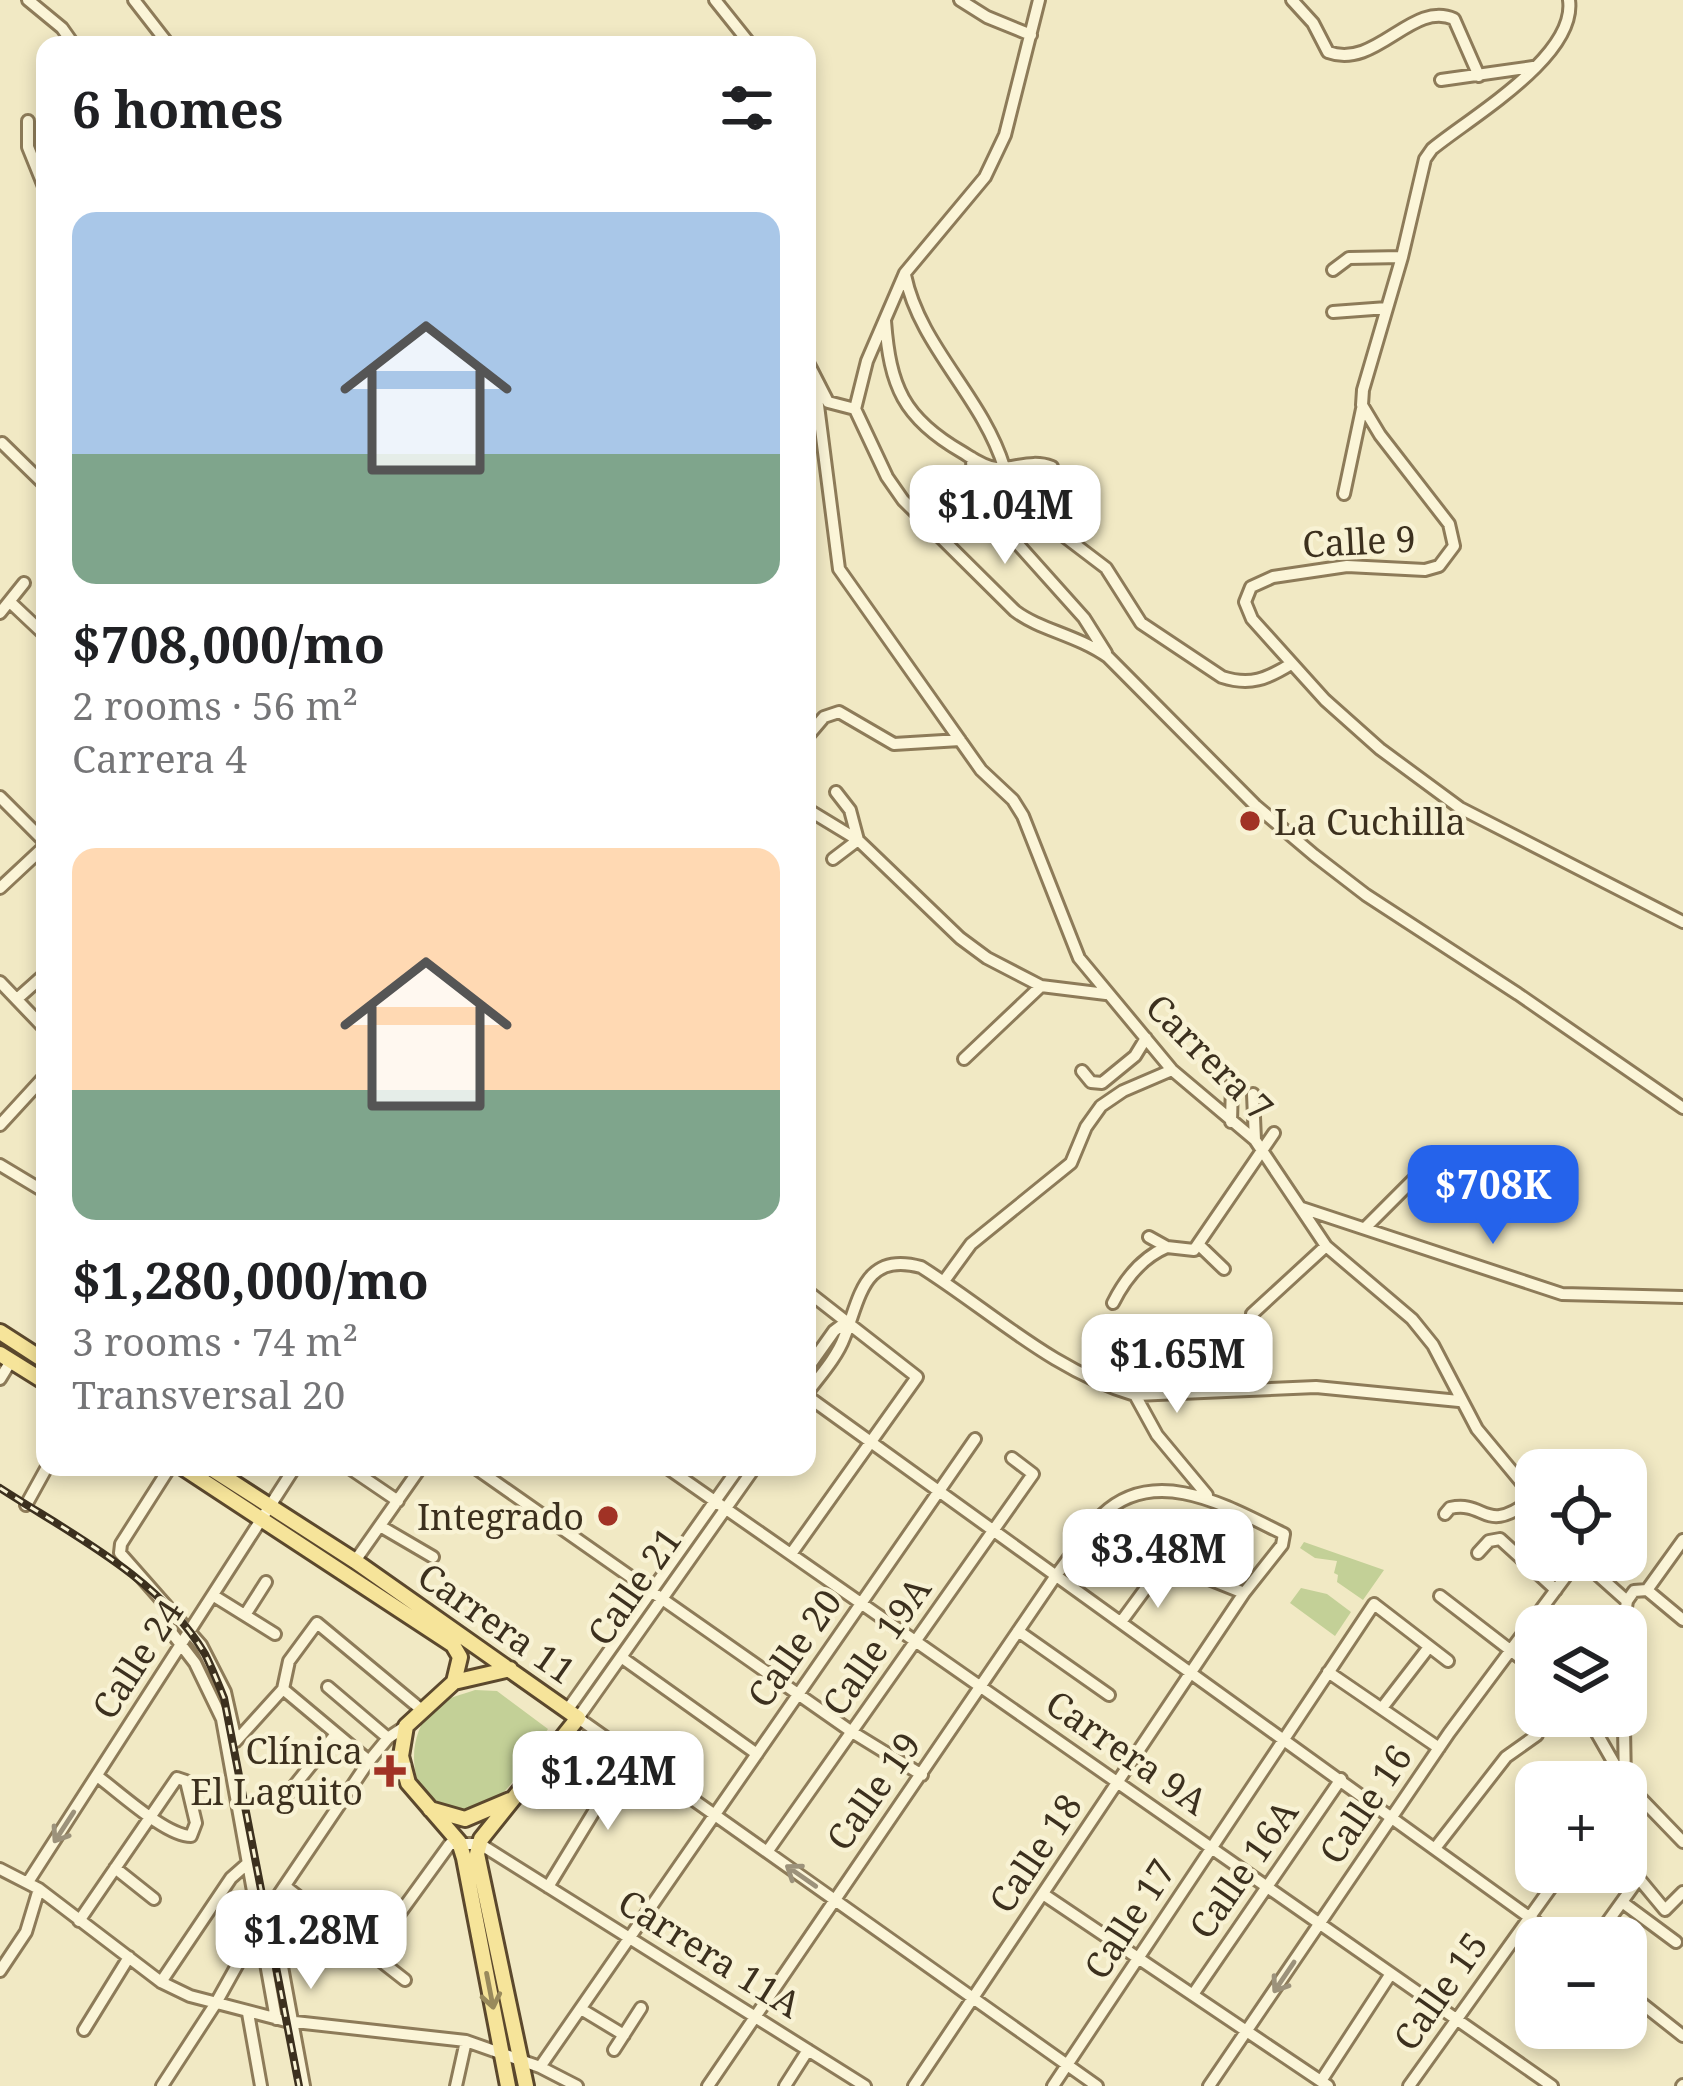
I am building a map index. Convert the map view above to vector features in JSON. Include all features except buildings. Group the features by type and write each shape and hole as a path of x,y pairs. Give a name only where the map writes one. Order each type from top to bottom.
{"main road":[{"path":"0,1332 36,1355"},
{"path":"6,1358 36,1376"},
{"name":"Carrera 11","path":"199,1476 356,1561 573,1713"},
{"name":"Carrera 11","path":"221,1476 452,1645 460,1657 454,1682"},
{"path":"510,1669 454,1682 406,1726 400,1756 408,1783 459,1844 502,2054 518,2085"},
{"name":"Calle 21","path":"478,1849 573,1713"},
{"path":"426,1808 465,1819 514,1798"},
{"path":"478,1849 522,2061 518,2085"}],"street":[{"path":"28,0 68,36"},
{"path":"134,0 162,36"},
{"path":"715,0 744,36"},
{"path":"960,0 987,17 1031,34"},
{"path":"1039,0 1005,135 985,177 904,273 867,361 855,409 886,477 935,533 1025,619 1084,640 1108,657 1255,806 1331,868 1683,1108"},
{"path":"1292,0 1313,23 1328,52 1337,56 1375,44 1412,13 1425,8 1446,12 1454,19 1479,76"},
{"path":"1344,494 1363,390 1402,257 1418,175 1432,148 1535,67 1568,26 1569,0"},
{"path":"1441,80 1535,67"},
{"path":"28,121 28,147 36,167"},
{"path":"1333,270 1348,258 1402,257"},
{"path":"904,273 915,315 980,410 1004,467"},
{"path":"1333,312 1387,308"},
{"path":"884,317 890,370 915,418 931,434 992,468 1025,462 1052,467 1060,533 1106,568 1127,607 1142,623 1222,677 1238,682 1252,682 1291,664"},
{"path":"816,383 833,406 855,409"},
{"name":"Carrera 7","path":"816,390 839,568 960,740 1023,816 1072,947 1172,1070 1257,1145 1325,1246 1412,1318 1433,1345 1459,1401 1515,1473"},
{"name":"Calle 9","path":"1362,405 1449,524 1454,546 1439,566 1425,570 1347,566 1273,577 1251,587 1247,612 1291,664 1380,749 1460,808 1683,922"},
{"path":"2,443 36,476"},
{"path":"972,458 973,487 983,506 1084,618 1108,657"},
{"path":"0,614 25,584"},
{"path":"10,602 36,627"},
{"path":"816,726 839,712 894,744 960,740"},
{"path":"836,792 850,810 858,840"},
{"path":"0,797 36,835"},
{"path":"816,814 858,840 960,938 1003,968 1041,986 1106,994"},
{"path":"833,859 858,840"},
{"path":"0,888 36,853"},
{"path":"0,982 36,1019"},
{"path":"17,999 36,982"},
{"path":"964,1059 1041,986"},
{"path":"1082,1071 1091,1082 1102,1083 1136,1056 1146,1038"},
{"path":"944,1281 971,1244 1071,1163 1101,1106 1172,1070"},
{"path":"1231,1122 1232,1082"},
{"path":"0,1125 36,1086"},
{"path":"1253,1094 1257,1145"},
{"path":"1196,1247 1257,1145 1274,1133"},
{"path":"0,1165 36,1187"},
{"path":"1366,1227 1417,1176"},
{"path":"1302,1208 1562,1294 1683,1297"},
{"path":"1149,1237 1167,1246 1196,1247 1224,1269"},
{"path":"1113,1303 1151,1253 1167,1246"},
{"path":"1252,1314 1325,1246"},
{"path":"816,1381 844,1337 866,1279 887,1266 921,1267 1054,1359 1110,1388 1135,1395 1316,1387 1459,1401"},
{"path":"791,1554 917,1377 816,1298"},
{"path":"816,1356 834,1331 847,1322"},
{"path":"0,1378 6,1358"},
{"path":"1135,1395 1157,1435 1209,1498"},
{"path":"816,1402 1529,1916"},
{"name":"Calle 20","path":"540,2067 975,1439"},
{"name":"Calle 19A","path":"767,1852 1033,1474 1012,1458"},
{"path":"26,1505 42,1476"},
{"path":"164,1476 121,1544 120,1553 190,1630 215,1668 236,1741 283,1689 289,1661 317,1623 423,1711"},
{"name":"Calle 24","path":"0,1971 26,1932 33,1886 97,1776 289,1476"},
{"path":"360,1476 398,1501"},
{"path":"356,1561 416,1476"},
{"path":"487,1476 852,1732 922,1775"},
{"name":"Carrera 9A","path":"679,1476 1552,2086"},
{"name":"Calle 21","path":"573,1713 720,1504 734,1476"},
{"name":"Calle 21","path":"720,1504 746,1476"},
{"name":"Calle 19","path":"708,2086 1057,1574 1105,1512 1129,1497 1174,1491 1209,1498"},
{"name":"Calle 18","path":"914,2086 1244,1593 1282,1545 1284,1534 1209,1498"},
{"path":"1445,1514 1460,1506 1486,1516 1515,1511"},
{"path":"380,1526 433,1556"},
{"path":"1089,1531 1244,1593"},
{"path":"1478,1553 1489,1541 1501,1539 1556,1590"},
{"path":"1647,1590 1683,1540"},
{"path":"1121,1622 1156,1573"},
{"name":"Calle 16","path":"1209,2086 1439,1748 1563,1581"},
{"path":"1604,1581 1627,1600"},
{"path":"245,1615 266,1582"},
{"path":"1626,1605 1634,1591 1647,1590 1683,1620"},
{"name":"Calle 21","path":"573,1713 621,1657 657,1595"},
{"path":"214,1596 275,1634"},
{"path":"1440,1596 1515,1654"},
{"name":"Calle 17","path":"1053,2086 1374,1604 1429,1647"},
{"path":"165,1624 195,1663 222,1719 275,2019"},
{"path":"1018,1631 1109,1695"},
{"path":"1382,1708 1429,1647 1448,1661"},
{"path":"621,1657 757,1754"},
{"path":"1328,1672 1439,1748"},
{"path":"328,1687 388,1738"},
{"path":"283,1689 369,1761"},
{"name":"Carrera 11","path":"573,1713 1097,2086"},
{"path":"162,2086 217,2003 271,1907 369,1761 388,1738 406,1726"},
{"path":"286,1796 336,1734"},
{"path":"1436,1847 1497,1766 1534,1737"},
{"path":"548,1887 629,1754"},
{"path":"80,1921 152,1816 177,1778 186,1780 196,1823 191,1836 175,1834 152,1816 97,1776"},
{"name":"Calle 16A","path":"1194,1993 1341,1779"},
{"path":"1647,1804 1683,1842"},
{"path":"371,1953 450,1844 459,1844"},
{"name":"Carrera 11A","path":"459,1844 478,1849 548,1887 865,2086"},
{"path":"161,1982 231,1878 248,1863"},
{"path":"116,1868 154,1899"},
{"path":"0,1869 33,1886 161,1982 190,1996 275,2019 466,2041 540,2067 577,2086"},
{"path":"286,1887 405,1980"},
{"path":"1647,1887 1665,1910 1683,1892"},
{"name":"Calle 15","path":"1409,2086 1546,1893"},
{"path":"1611,1917 1629,1893"},
{"path":"1043,1894 1325,2084 1390,1975"},
{"path":"1622,1902 1676,1942"},
{"path":"271,1907 304,2086"},
{"path":"84,2030 128,1957"},
{"path":"614,2050 641,2008"},
{"path":"1647,2008 1683,2036"},
{"path":"581,2009 624,2035"},
{"path":"248,2013 261,2086"},
{"path":"456,2086 466,2041"},
{"path":"785,2086 808,2050"}],"green space":[{"path":"1304,1542 1384,1570 1363,1600 1337,1582 1337,1561 1315,1558 1300,1548"},
{"path":"1301,1588 1327,1594 1351,1612 1335,1636 1290,1603"},
{"path":"475,1690 497,1691 548,1729 497,1798 474,1811 453,1812 437,1806 417,1779 416,1742 433,1708"}],"railway":[{"path":"0,1488 139,1580 164,1602 205,1654 224,1698 299,2086"}],"place":[{"name":"La Cuchilla","path":"1250,821"},
{"name":"Integrado","path":"608,1516"},
{"name":"Clínica El Laguito","path":"390,1771"}]}
